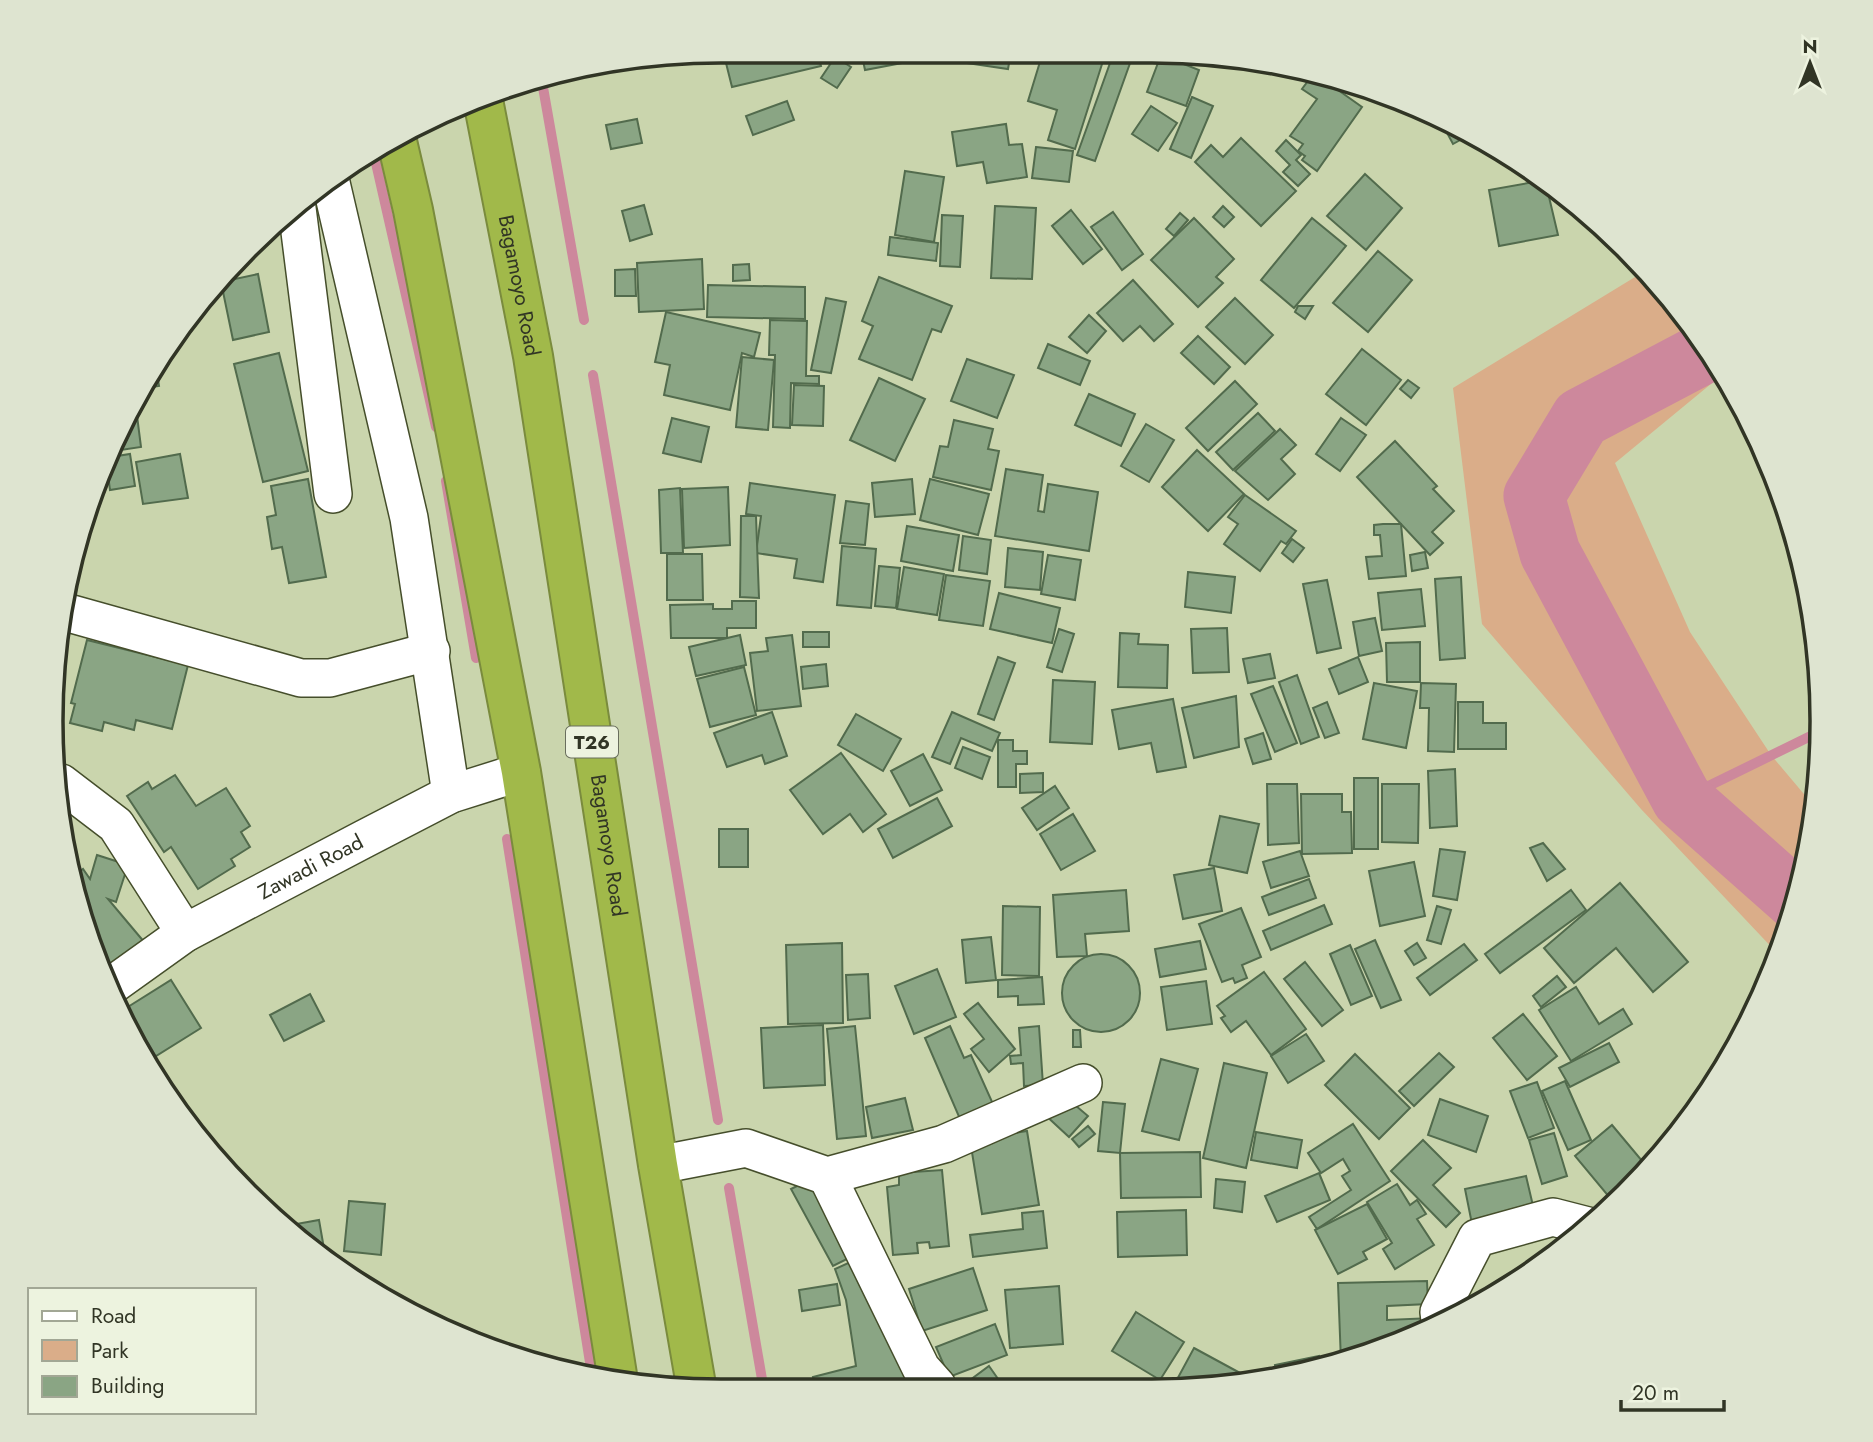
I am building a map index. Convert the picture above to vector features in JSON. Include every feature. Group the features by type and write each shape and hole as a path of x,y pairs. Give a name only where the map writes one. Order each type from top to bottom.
{"highway":[{"name":"Bagamoyo Road","path":"484,107 533,356 658,1165 695,1378"},
{"path":"399,148 521,772 616,1370"}],"street":[{"path":"333,190 409,517 451,794"},
{"path":"299,216 333,494"},
{"path":"72,614 301,678 330,678 431,652"},
{"name":"Zawadi Road","path":"117,982 185,933 451,794 521,772"},
{"path":"67,787 116,825 185,933"},
{"path":"658,1165 746,1148 827,1176 944,1144 1083,1083"},
{"path":"827,1176 921,1368 931,1379"},
{"path":"1439,1313 1477,1238 1552,1217 1577,1223"}],"green space":[{"path":"1636,276 1674,320 1715,381 1615,463 1690,632 1771,755 1805,796 1788,891 1770,946 1641,809 1482,624 1453,388"}],"building":[{"path":"726,63 820,63 821,66 732,87"},
{"path":"831,63 845,63 851,67 837,88 821,78"},
{"path":"864,63 902,63 865,70"},
{"path":"967,63 1009,63 1008,69"},
{"path":"1040,63 1102,63 1075,149 1048,140 1057,110 1028,101"},
{"path":"1110,63 1130,63 1095,161 1077,155"},
{"path":"1158,63 1183,64 1199,70 1186,106 1147,92"},
{"path":"1307,82 1322,85 1338,90 1362,107 1317,171 1302,160 1305,156 1298,151 1303,144 1290,136 1317,99 1302,89"},
{"path":"1192,97 1213,106 1191,158 1170,149"},
{"path":"787,101 794,120 753,135 746,116"},
{"path":"1151,106 1177,123 1158,151 1132,134"},
{"path":"637,119 642,143 611,149 606,125"},
{"path":"1006,124 1009,145 1022,144 1027,177 987,183 983,162 957,166 952,132"},
{"path":"1447,133 1460,140 1453,144"},
{"path":"1241,138 1296,191 1261,226 1195,162 1211,145 1223,157"},
{"path":"1286,140 1301,155 1296,160 1310,174 1298,186 1283,172 1290,165 1276,151"},
{"path":"1036,147 1073,151 1069,182 1032,178"},
{"path":"905,171 944,177 934,242 895,235"},
{"path":"1365,174 1402,208 1366,250 1327,216"},
{"path":"1530,183 1549,196 1558,235 1499,246 1489,190"},
{"path":"644,205 652,234 630,241 622,211"},
{"path":"995,206 1036,208 1032,279 991,278"},
{"path":"1223,206 1234,217 1224,227 1213,217"},
{"path":"1071,210 1102,249 1083,264 1052,226"},
{"path":"1113,212 1143,254 1122,270 1091,227"},
{"path":"1180,213 1188,220 1174,236 1166,229"},
{"path":"942,215 963,216 960,267 940,266"},
{"path":"1194,218 1234,259 1216,277 1223,283 1198,307 1151,260"},
{"path":"1312,218 1346,246 1294,308 1261,280"},
{"path":"890,237 938,243 936,261 888,255"},
{"path":"1378,251 1412,280 1368,332 1333,303"},
{"path":"702,259 704,309 639,312 637,263"},
{"path":"749,264 750,280 733,281 733,265"},
{"path":"635,269 636,296 615,296 615,270"},
{"path":"258,274 269,332 233,340 223,291 233,279"},
{"path":"879,277 952,306 941,332 932,329 912,380 859,359 873,326 862,321"},
{"path":"1133,280 1173,324 1154,341 1140,326 1123,341 1097,313"},
{"path":"708,285 805,287 805,319 707,317"},
{"path":"826,298 846,302 831,373 811,370"},
{"path":"1235,298 1273,335 1245,364 1206,327"},
{"path":"1298,306 1313,306 1305,319 1295,312"},
{"path":"666,312 760,333 754,357 742,353 730,410 664,395 670,365 655,362"},
{"path":"1089,315 1106,331 1087,353 1069,337"},
{"path":"770,320 807,321 806,376 819,376 819,384 791,383 790,428 773,427 775,355 769,355"},
{"path":"1198,336 1230,367 1214,384 1181,353"},
{"path":"1048,344 1090,361 1080,385 1038,368"},
{"path":"1362,349 1401,380 1366,425 1326,394"},
{"path":"279,353 308,471 263,482 234,364"},
{"path":"742,357 774,360 768,430 736,427"},
{"path":"967,359 1014,375 997,418 951,401"},
{"path":"879,378 925,399 895,461 850,440"},
{"path":"1408,380 1419,388 1411,398 1400,389"},
{"path":"1235,381 1257,404 1208,451 1186,428"},
{"path":"794,385 824,386 823,426 792,425"},
{"path":"1089,394 1135,414 1121,446 1075,425"},
{"path":"1258,413 1275,431 1233,470 1216,452"},
{"path":"137,418 141,447 122,450"},
{"path":"672,418 709,427 701,462 663,453"},
{"path":"1341,418 1366,435 1340,471 1316,454"},
{"path":"954,420 993,429 988,449 999,451 991,490 933,477 940,446 948,447"},
{"path":"1146,424 1174,440 1149,482 1121,466"},
{"path":"1280,429 1296,445 1281,459 1295,474 1268,500 1235,471"},
{"path":"1395,441 1437,486 1433,489 1454,511 1432,532 1443,543 1430,555 1357,477"},
{"path":"1197,450 1244,494 1208,531 1162,487"},
{"path":"130,454 135,486 110,490 109,480 119,456"},
{"path":"180,454 188,498 143,504 136,462"},
{"path":"1006,469 1043,475 1038,511 1044,512 1048,484 1098,492 1089,551 995,536"},
{"path":"308,479 326,577 289,583 282,547 272,549 267,517 276,515 271,486"},
{"path":"912,479 915,514 875,517 872,483"},
{"path":"930,479 989,494 978,535 920,520"},
{"path":"750,483 835,495 823,582 794,578 797,559 756,553 761,516 746,514"},
{"path":"728,487 730,545 684,548 682,489"},
{"path":"680,488 683,553 661,553 659,490"},
{"path":"1245,495 1296,531 1286,544 1281,541 1260,571 1224,544 1238,524 1228,517"},
{"path":"846,501 869,504 865,545 840,543"},
{"path":"741,516 756,516 759,598 740,597"},
{"path":"1401,524 1406,576 1369,579 1366,557 1382,556 1380,535 1374,535 1374,525"},
{"path":"907,526 959,535 953,571 901,561"},
{"path":"963,536 991,540 987,574 959,570"},
{"path":"1292,539 1304,548 1293,562 1282,553"},
{"path":"842,546 876,549 871,608 837,605"},
{"path":"1008,548 1043,552 1040,590 1005,587"},
{"path":"1425,552 1428,568 1412,571 1410,555"},
{"path":"667,554 702,554 703,600 667,600"},
{"path":"1048,555 1081,560 1075,600 1041,594"},
{"path":"879,566 900,568 896,608 875,606"},
{"path":"904,567 944,574 937,615 897,609"},
{"path":"1188,572 1235,577 1231,613 1185,607"},
{"path":"946,575 990,581 983,626 939,620"},
{"path":"1461,577 1465,658 1440,660 1435,579"},
{"path":"1327,580 1341,648 1317,653 1303,584"},
{"path":"1421,589 1425,626 1382,630 1378,593"},
{"path":"999,593 1060,608 1052,643 990,629"},
{"path":"732,601 756,601 756,628 727,628 727,638 671,638 670,605 713,604 713,609 732,609"},
{"path":"1375,618 1382,651 1359,656 1353,622"},
{"path":"1227,628 1229,672 1193,673 1191,629"},
{"path":"1059,629 1074,634 1062,672 1047,667"},
{"path":"803,632 829,632 829,647 803,647"},
{"path":"1120,633 1139,634 1138,644 1168,645 1167,688 1118,687"},
{"path":"740,635 746,665 696,676 689,647"},
{"path":"792,635 801,706 757,711 750,653 768,651 766,638"},
{"path":"87,640 188,665 172,729 136,720 134,730 104,722 102,731 70,723 75,704 71,703"},
{"path":"1420,642 1420,682 1387,682 1386,643"},
{"path":"1270,654 1275,678 1248,683 1243,659"},
{"path":"998,657 1015,663 994,720 978,714"},
{"path":"1358,657 1368,682 1339,694 1329,669"},
{"path":"826,664 828,686 803,689 801,667"},
{"path":"744,667 756,715 710,727 697,679"},
{"path":"1297,675 1319,737 1301,744 1279,682"},
{"path":"1053,680 1095,682 1092,744 1050,742"},
{"path":"1374,683 1417,691 1406,748 1363,739"},
{"path":"1421,683 1456,684 1454,752 1428,751 1429,708 1420,708"},
{"path":"1273,686 1297,743 1275,752 1251,694"},
{"path":"1236,696 1239,747 1194,758 1182,708"},
{"path":"1173,699 1186,767 1157,772 1151,743 1119,749 1112,710"},
{"path":"1327,702 1339,733 1325,738 1313,708"},
{"path":"1458,702 1483,702 1483,723 1506,723 1506,749 1458,749"},
{"path":"772,712 787,756 765,764 762,755 727,767 714,733"},
{"path":"952,712 1000,733 992,751 961,738 950,764 932,757"},
{"path":"856,714 901,739 883,771 838,745"},
{"path":"1263,733 1271,759 1253,764 1245,739"},
{"path":"998,740 1013,740 1013,751 1027,751 1027,764 1016,764 1016,787 998,787"},
{"path":"963,747 990,757 982,779 955,768"},
{"path":"841,753 886,814 863,832 850,814 823,834 790,790"},
{"path":"923,754 942,790 910,806 891,771"},
{"path":"1455,769 1457,826 1430,828 1428,771"},
{"path":"1043,773 1043,792 1020,793 1020,774"},
{"path":"175,775 196,806 226,788 250,826 241,832 250,847 231,859 235,866 198,889 171,847 164,852 127,796 148,782 152,789"},
{"path":"1354,778 1378,778 1378,849 1354,849"},
{"path":"1267,784 1297,784 1299,843 1268,845"},
{"path":"1382,784 1419,784 1418,843 1382,842"},
{"path":"1055,786 1069,808 1037,830 1022,808"},
{"path":"1301,794 1342,794 1342,812 1351,812 1352,853 1302,854"},
{"path":"937,798 952,826 893,858 878,829"},
{"path":"1073,814 1095,851 1061,870 1040,834"},
{"path":"1220,816 1259,824 1247,873 1209,865"},
{"path":"719,829 748,829 748,867 719,867"},
{"path":"1543,843 1565,869 1547,881 1530,848"},
{"path":"1440,849 1465,852 1457,900 1433,896"},
{"path":"1300,851 1309,876 1271,888 1263,862"},
{"path":"97,855 128,865 116,902 108,899 145,943 112,971 98,933 81,871 83,869 90,879"},
{"path":"1414,862 1425,916 1380,926 1369,871"},
{"path":"1214,868 1222,911 1183,919 1174,875"},
{"path":"1309,879 1316,898 1269,915 1262,897"},
{"path":"1620,883 1688,962 1653,992 1616,948 1574,983 1544,948"},
{"path":"1126,890 1129,931 1085,934 1087,956 1057,957 1053,895"},
{"path":"1571,890 1586,910 1500,973 1485,954"},
{"path":"1324,905 1332,924 1271,950 1263,931"},
{"path":"1003,906 1040,907 1039,976 1002,975"},
{"path":"1437,906 1451,910 1441,944 1427,940"},
{"path":"1241,908 1261,957 1242,965 1247,978 1235,983 1233,978 1222,982 1199,924"},
{"path":"991,937 996,980 966,983 962,940"},
{"path":"1375,940 1401,1000 1381,1008 1355,949"},
{"path":"1200,941 1206,969 1160,977 1155,949"},
{"path":"842,943 843,1023 788,1024 786,945"},
{"path":"1417,943 1426,958 1414,965 1405,951"},
{"path":"1464,944 1477,960 1430,995 1417,978"},
{"path":"1350,945 1372,996 1351,1005 1330,954"},
{"path":"1093,954 1109,954 1123,960 1134,971 1140,985 1140,1001 1134,1015 1123,1026 1109,1032 1093,1032 1079,1026 1068,1015 1062,1001 1062,985 1068,971 1079,960"},
{"path":"1305,962 1343,1010 1322,1026 1284,979"},
{"path":"937,969 956,1017 914,1034 895,986"},
{"path":"1264,972 1306,1029 1271,1055 1246,1021 1231,1032 1221,1018 1225,1016 1217,1006"},
{"path":"868,974 870,1018 848,1020 846,975"},
{"path":"1557,976 1566,987 1541,1007 1533,996"},
{"path":"1042,977 1044,1004 1018,1005 1018,996 998,997 998,980"},
{"path":"171,980 201,1028 155,1057 128,1007"},
{"path":"1206,981 1212,1024 1167,1030 1161,987"},
{"path":"1576,987 1599,1024 1623,1009 1632,1024 1571,1061 1539,1010"},
{"path":"310,994 324,1021 284,1041 270,1015"},
{"path":"978,1003 1015,1049 989,1072 971,1049 984,1039 964,1014"},
{"path":"1523,1014 1557,1056 1527,1080 1493,1038"},
{"path":"823,1025 825,1085 764,1088 761,1028"},
{"path":"855,1026 866,1136 837,1139 827,1029"},
{"path":"950,1026 964,1058 971,1055 993,1104 960,1119 925,1038"},
{"path":"1039,1026 1043,1085 1024,1086 1023,1063 1011,1064 1010,1056 1021,1055 1019,1028"},
{"path":"1073,1030 1080,1030 1081,1047 1073,1047"},
{"path":"1306,1034 1324,1061 1288,1083 1271,1056"},
{"path":"1609,1043 1619,1062 1570,1087 1559,1068"},
{"path":"1439,1053 1454,1067 1414,1106 1399,1091"},
{"path":"1355,1054 1410,1108 1379,1139 1325,1085"},
{"path":"1161,1059 1198,1069 1179,1140 1142,1131"},
{"path":"1224,1063 1267,1073 1246,1168 1203,1158"},
{"path":"1565,1081 1591,1140 1568,1150 1542,1091"},
{"path":"1537,1082 1554,1128 1528,1138 1510,1091"},
{"path":"905,1098 913,1130 872,1138 866,1107"},
{"path":"1440,1099 1488,1116 1476,1152 1428,1135"},
{"path":"1069,1100 1088,1116 1069,1137 1042,1112"},
{"path":"1103,1102 1125,1104 1120,1153 1098,1151"},
{"path":"1353,1124 1390,1181 1317,1229 1309,1217 1351,1190 1342,1176 1350,1171 1343,1159 1321,1173 1308,1153"},
{"path":"1612,1125 1642,1160 1608,1195 1575,1156"},
{"path":"1088,1126 1095,1134 1079,1147 1072,1139"},
{"path":"1027,1131 1039,1205 982,1214 970,1140"},
{"path":"1256,1132 1302,1140 1297,1168 1251,1160"},
{"path":"1554,1133 1567,1176 1542,1184 1529,1140"},
{"path":"1423,1140 1451,1168 1433,1185 1460,1213 1446,1227 1391,1171"},
{"path":"1200,1152 1201,1197 1121,1198 1120,1153"},
{"path":"942,1170 949,1246 930,1248 929,1242 917,1243 918,1253 893,1255 887,1187 899,1185 899,1173"},
{"path":"1319,1173 1330,1200 1277,1222 1265,1196"},
{"path":"1526,1176 1534,1210 1472,1224 1465,1189"},
{"path":"813,1178 855,1255 833,1266 791,1189"},
{"path":"1216,1179 1245,1182 1242,1212 1214,1208"},
{"path":"1397,1184 1410,1205 1417,1200 1426,1214 1417,1219 1434,1245 1395,1269 1383,1249 1392,1243 1367,1202"},
{"path":"349,1201 385,1204 381,1255 344,1251"},
{"path":"1367,1204 1387,1239 1363,1252 1367,1259 1338,1274 1315,1230"},
{"path":"1186,1210 1187,1255 1118,1257 1117,1212"},
{"path":"1043,1211 1047,1248 973,1257 970,1235 1023,1229 1022,1213"},
{"path":"319,1220 323,1245 320,1243 297,1224"},
{"path":"857,1259 912,1379 814,1379 856,1366 846,1300 835,1269"},
{"path":"973,1268 987,1310 922,1331 909,1289"},
{"path":"1427,1281 1428,1304 1387,1306 1387,1320 1427,1318 1341,1351 1338,1283"},
{"path":"837,1284 840,1305 802,1311 799,1290"},
{"path":"1059,1286 1063,1344 1010,1348 1005,1290"},
{"path":"1136,1312 1184,1342 1161,1379 1112,1351"},
{"path":"995,1324 1007,1355 949,1377 936,1347"},
{"path":"1194,1348 1240,1373 1195,1378 1178,1378"},
{"path":"1319,1356 1319,1358 1280,1366 1275,1365"},
{"path":"989,1366 998,1379 971,1379"}],"waterway":[{"path":"543,87 584,320"},
{"path":"376,161 436,427"},
{"path":"1699,356 1581,418 1534,496 1550,553 1682,799 1788,892"},
{"path":"593,375 718,1120"},
{"path":"446,481 476,658"},
{"path":"1682,799 1810,737"},
{"path":"507,839 590,1365"},
{"path":"729,1188 762,1379"}]}
